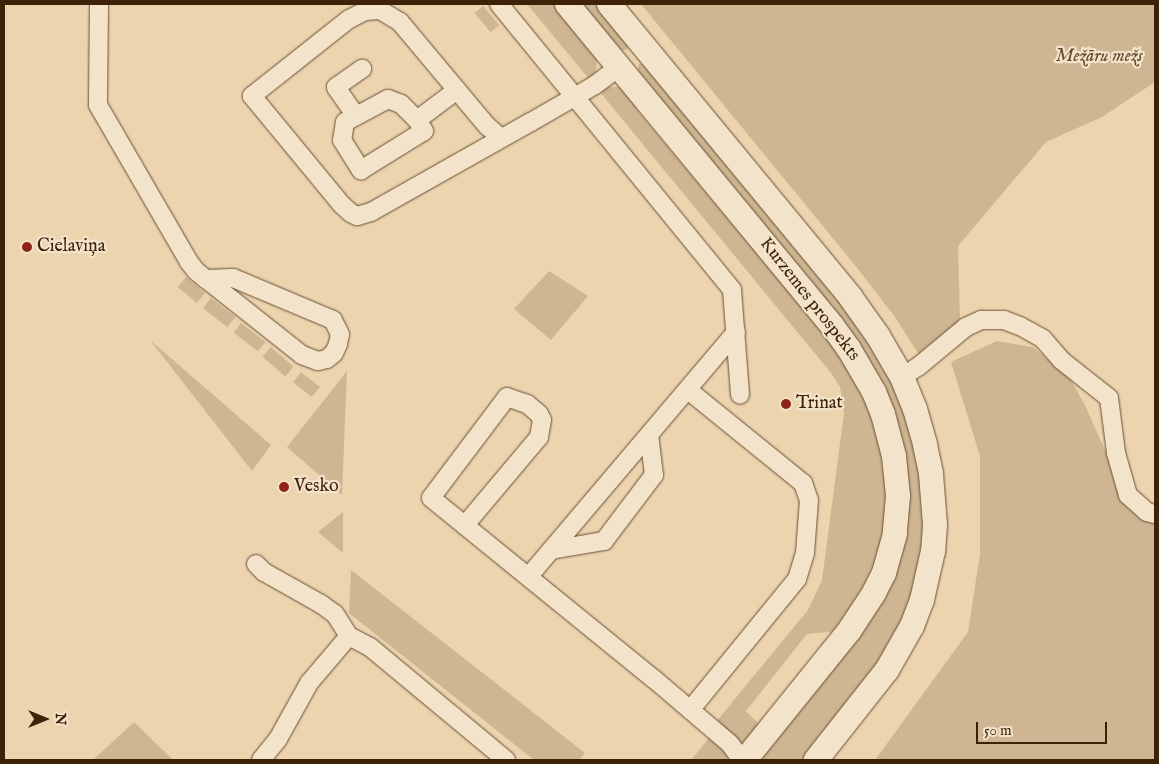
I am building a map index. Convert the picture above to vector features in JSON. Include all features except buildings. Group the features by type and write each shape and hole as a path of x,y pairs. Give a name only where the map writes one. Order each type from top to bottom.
{"main road":[{"name":"Kurzemes prospekts","path":"567,4 812,300 849,349 874,392 883,414 894,456 898,496 895,534 887,565 874,593 849,631 744,760"},
{"name":"Kurzemes prospekts","path":"609,4 850,298 878,336 902,376 915,409 931,474 935,525 928,578 912,626 896,656 882,677 816,760"},
{"path":"619,67 644,48"}],"street":[{"path":"99,4 98,105 190,262 206,279 310,360 318,361 334,353 340,334 333,320 233,278 206,279"},
{"path":"499,4 732,290 740,395"},
{"path":"501,138 487,126 400,22 390,14 372,10 349,18 252,96 342,205 358,216 371,212 501,138 574,96 619,67"},
{"path":"356,116 336,87 362,69"},
{"path":"417,120 457,90"},
{"path":"388,99 402,104 417,120 424,131 361,170 342,140 346,122 388,99"},
{"path":"902,376 919,366 966,327 981,320 1004,320 1027,330 1043,339 1061,360 1109,398 1116,452 1128,495 1147,512 1155,514"},
{"path":"530,576 736,332"},
{"path":"688,390 803,483 809,500 805,553 797,579 690,710"},
{"path":"465,525 542,431 542,420 539,414 528,404 507,397 431,498 465,525 530,576 730,744 744,760"},
{"path":"551,550 604,541 654,475 649,436"},
{"path":"256,564 264,572 335,614 349,636 370,647 506,760"},
{"path":"262,760 278,739 309,682 349,636"}],"green space":[{"path":"527,4 554,4 578,31 597,58 596,72 589,79"},
{"path":"581,4 597,4 628,42 627,49 619,51"},
{"name":"Mežāru mežs","path":"641,4 1155,4 1155,82 1102,117 1046,142 958,246 960,321 921,358 895,317 854,264"},
{"path":"483,6 499,25 491,32 475,13"},
{"path":"639,64 644,64 861,329 903,403 917,451 926,526 913,601 870,680 804,760 758,760 890,586 900,560 907,528 900,438 637,73"},
{"path":"603,87 624,87 635,99 636,109 838,350 866,400 883,452 887,480 885,535 867,586 838,631 807,634 746,711 761,726 744,742 739,742 716,722 808,610 822,580 844,413 840,387 831,373 599,91"},
{"path":"549,271 588,296 551,340 514,309"},
{"path":"186,277 205,293 197,303 178,287"},
{"path":"211,298 235,317 227,327 203,308"},
{"path":"241,323 265,342 258,352 234,332"},
{"path":"150,340 271,445 252,471"},
{"path":"997,341 1033,347 1069,377 1084,403 1109,459 1122,502 1155,524 1155,760 875,760 968,632 980,554 980,456 951,362"},
{"path":"271,347 294,367 285,376 262,357"},
{"path":"347,371 342,495 287,447"},
{"path":"301,372 320,387 312,397 293,382"},
{"path":"343,512 343,553 318,532"},
{"path":"351,570 585,753 579,760 534,760 349,613"},
{"path":"134,722 173,760 93,760"},
{"path":"709,738 726,753 729,760 691,760"}],"place":[{"name":"Cielaviņa","path":"27,247"},
{"name":"Trinat","path":"786,404"},
{"name":"Vesko","path":"284,487"}]}
